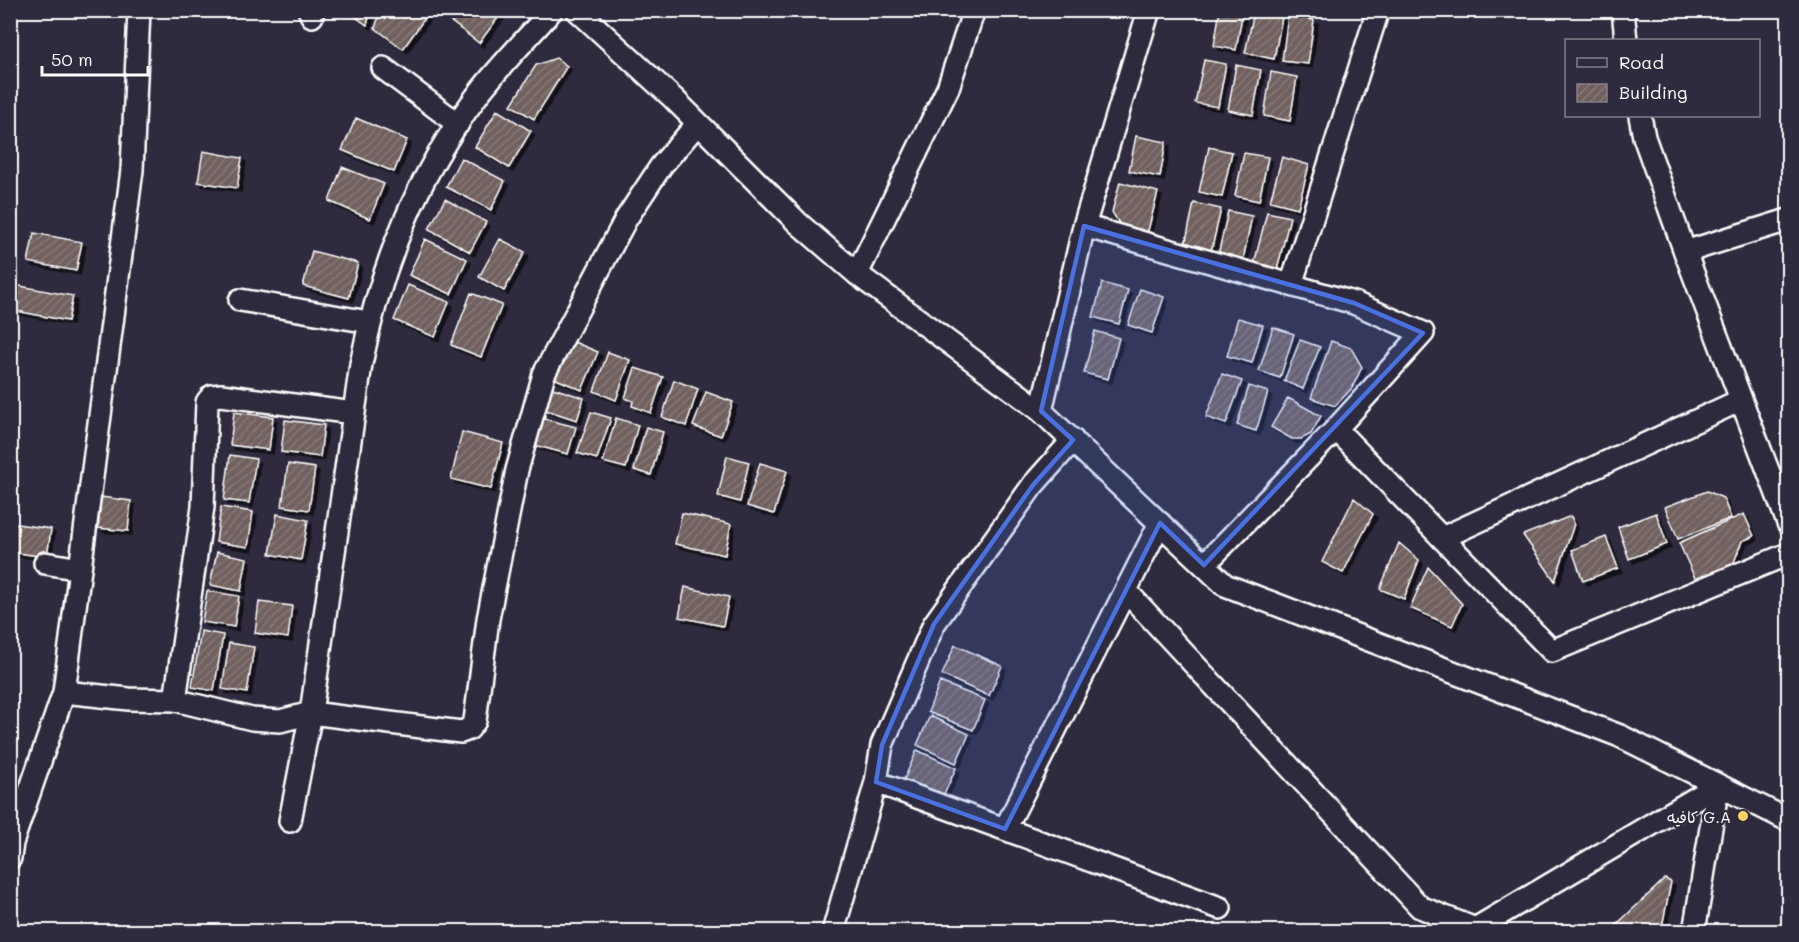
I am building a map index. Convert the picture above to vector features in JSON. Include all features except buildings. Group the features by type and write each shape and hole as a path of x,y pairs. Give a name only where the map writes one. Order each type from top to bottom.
{"street":[{"path":"10,858 12,843 64,692 132,170 139,10"},
{"path":"290,821 311,713 353,413 369,322 388,259 409,208 437,156 458,124 477,96 552,10"},
{"path":"577,10 698,123 798,223 857,274 1041,411 1225,585 1620,736 1786,814"},
{"path":"857,274 948,88 974,10"},
{"path":"1041,411 1084,226 1149,10"},
{"path":"1291,285 1378,10"},
{"path":"1623,10 1626,39"},
{"path":"383,68 458,124"},
{"path":"1640,117 1644,137 1685,252 1788,523"},
{"path":"64,692 129,699 175,700 252,719 280,721 311,713 461,732 470,729 475,721 488,620 517,470 544,374 626,219 661,166 698,123"},
{"path":"1685,252 1788,220"},
{"path":"1084,226 1354,303 1423,333 1336,429 1204,565"},
{"path":"240,300 369,322"},
{"path":"175,700 203,507 207,402 212,396 221,395 353,413"},
{"path":"1442,538 1742,400"},
{"path":"1336,429 1552,651 1788,554"},
{"path":"833,932 876,782 882,745 934,624 1033,485 1073,440"},
{"path":"1005,829 1160,523"},
{"path":"45,563 80,569"},
{"path":"1126,591 1420,908 1472,930 1718,784"},
{"path":"876,782 1220,908"},
{"path":"1694,932 1718,784"}],"highlighted area":[{"path":"1084,226 1354,303 1423,333 1204,565 1160,523 1005,829 876,782 882,745 934,624 1033,485 1073,440 1041,411"}],"place":[{"name":"كافيه G.A","path":"1743,816"}]}
